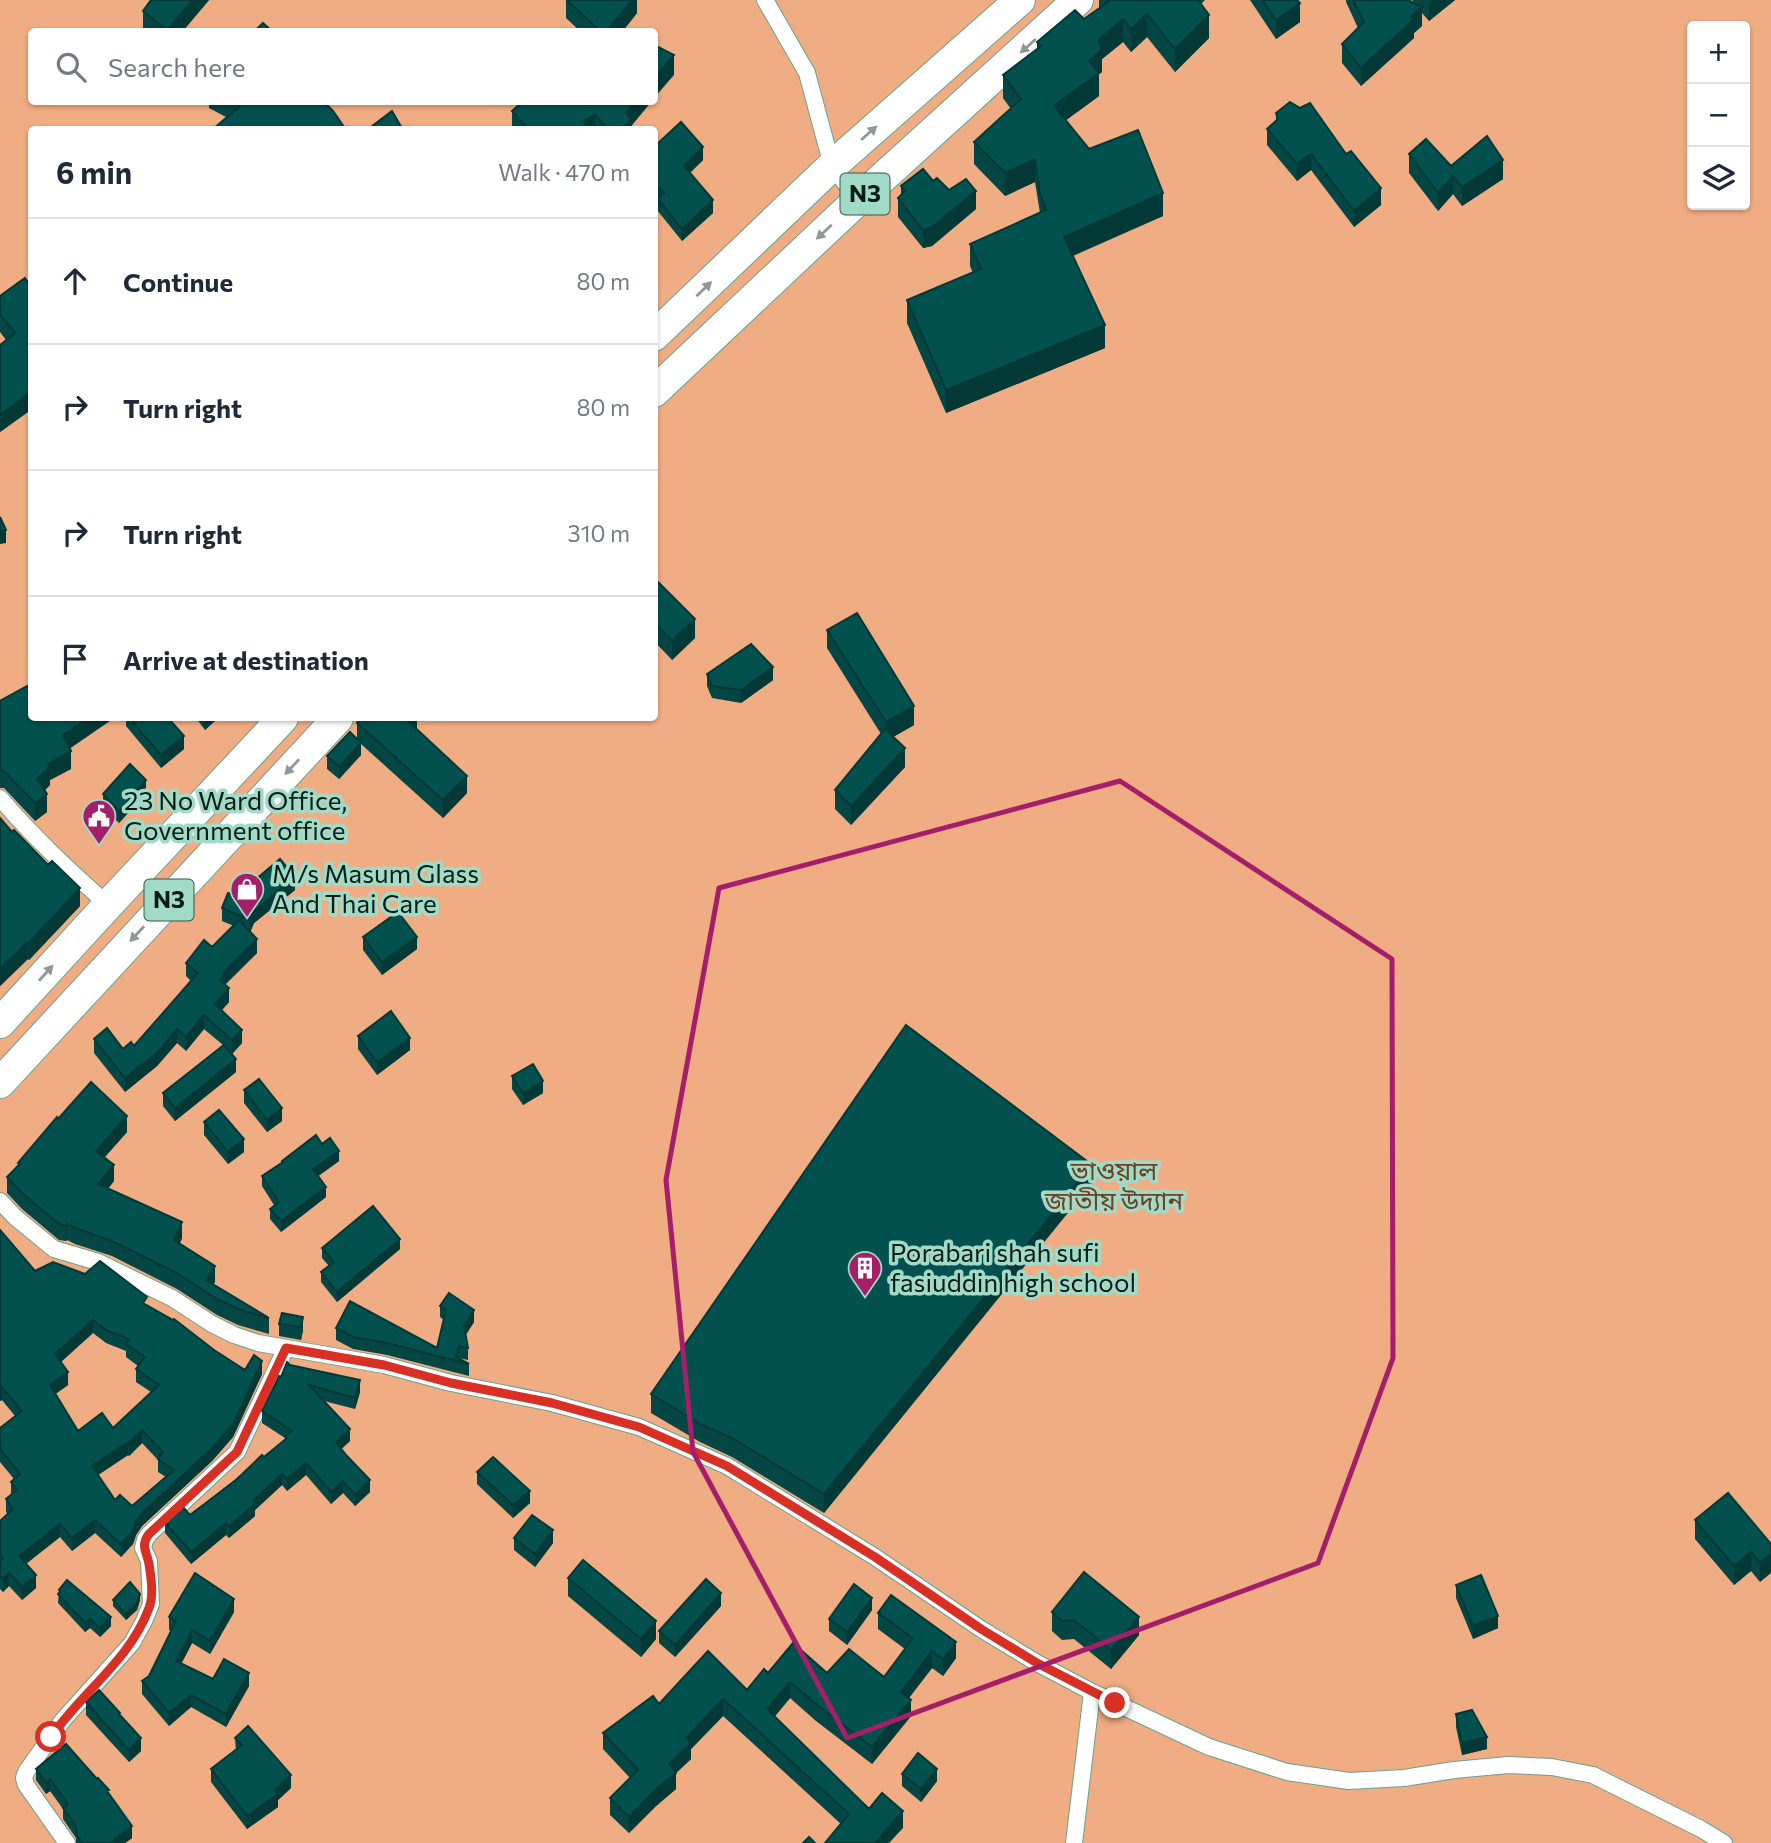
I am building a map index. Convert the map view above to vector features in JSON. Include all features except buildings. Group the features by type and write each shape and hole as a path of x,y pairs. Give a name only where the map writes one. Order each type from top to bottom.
{"highway":[{"name":"N3","path":"658,332 832,166 1020,0"},
{"name":"N3","path":"658,388 858,200 1078,0"},
{"name":"N3","path":"0,1024 280,721"},
{"name":"N3","path":"0,1083 335,721"}],"street":[{"path":"765,0 807,73 832,166 858,200"},
{"path":"0,798 24,827 108,905"},
{"path":"0,1201 54,1249 98,1262 172,1298 234,1335 258,1343 384,1365 451,1383 552,1403 639,1427 727,1466 875,1557 981,1629 1037,1663 1092,1692 1209,1746 1287,1772 1349,1781 1404,1778 1508,1765 1552,1766 1592,1775 1724,1843"},
{"path":"67,1843 26,1785 26,1772 63,1720 132,1643 151,1604 149,1561 143,1548 145,1540 237,1452 286,1348"},
{"path":"1074,1843 1092,1692"}],"highlighted area":[{"path":"1120,781 1392,959 1393,1358 1318,1563 847,1738 693,1452 666,1180 719,888"}],"green space":[{"name":"ভাওয়াল জাতীয় উদ্যান","path":"0,0 1771,0 1771,1843 0,1843"}],"place":[{"name":"23 No Ward Office, Government office","path":"99,846"},
{"name":"M/s Masum Glass And Thai Care","path":"247,919"},
{"name":"Porabari shah sufi fasiuddin high school","path":"865,1298"}],"route":[{"path":"51,1737 132,1643 144,1621 151,1604 149,1561 143,1548 145,1540 237,1452 286,1348 384,1365 451,1383 552,1403 639,1427 727,1466 875,1557 981,1629 1037,1663 1115,1703"}]}
